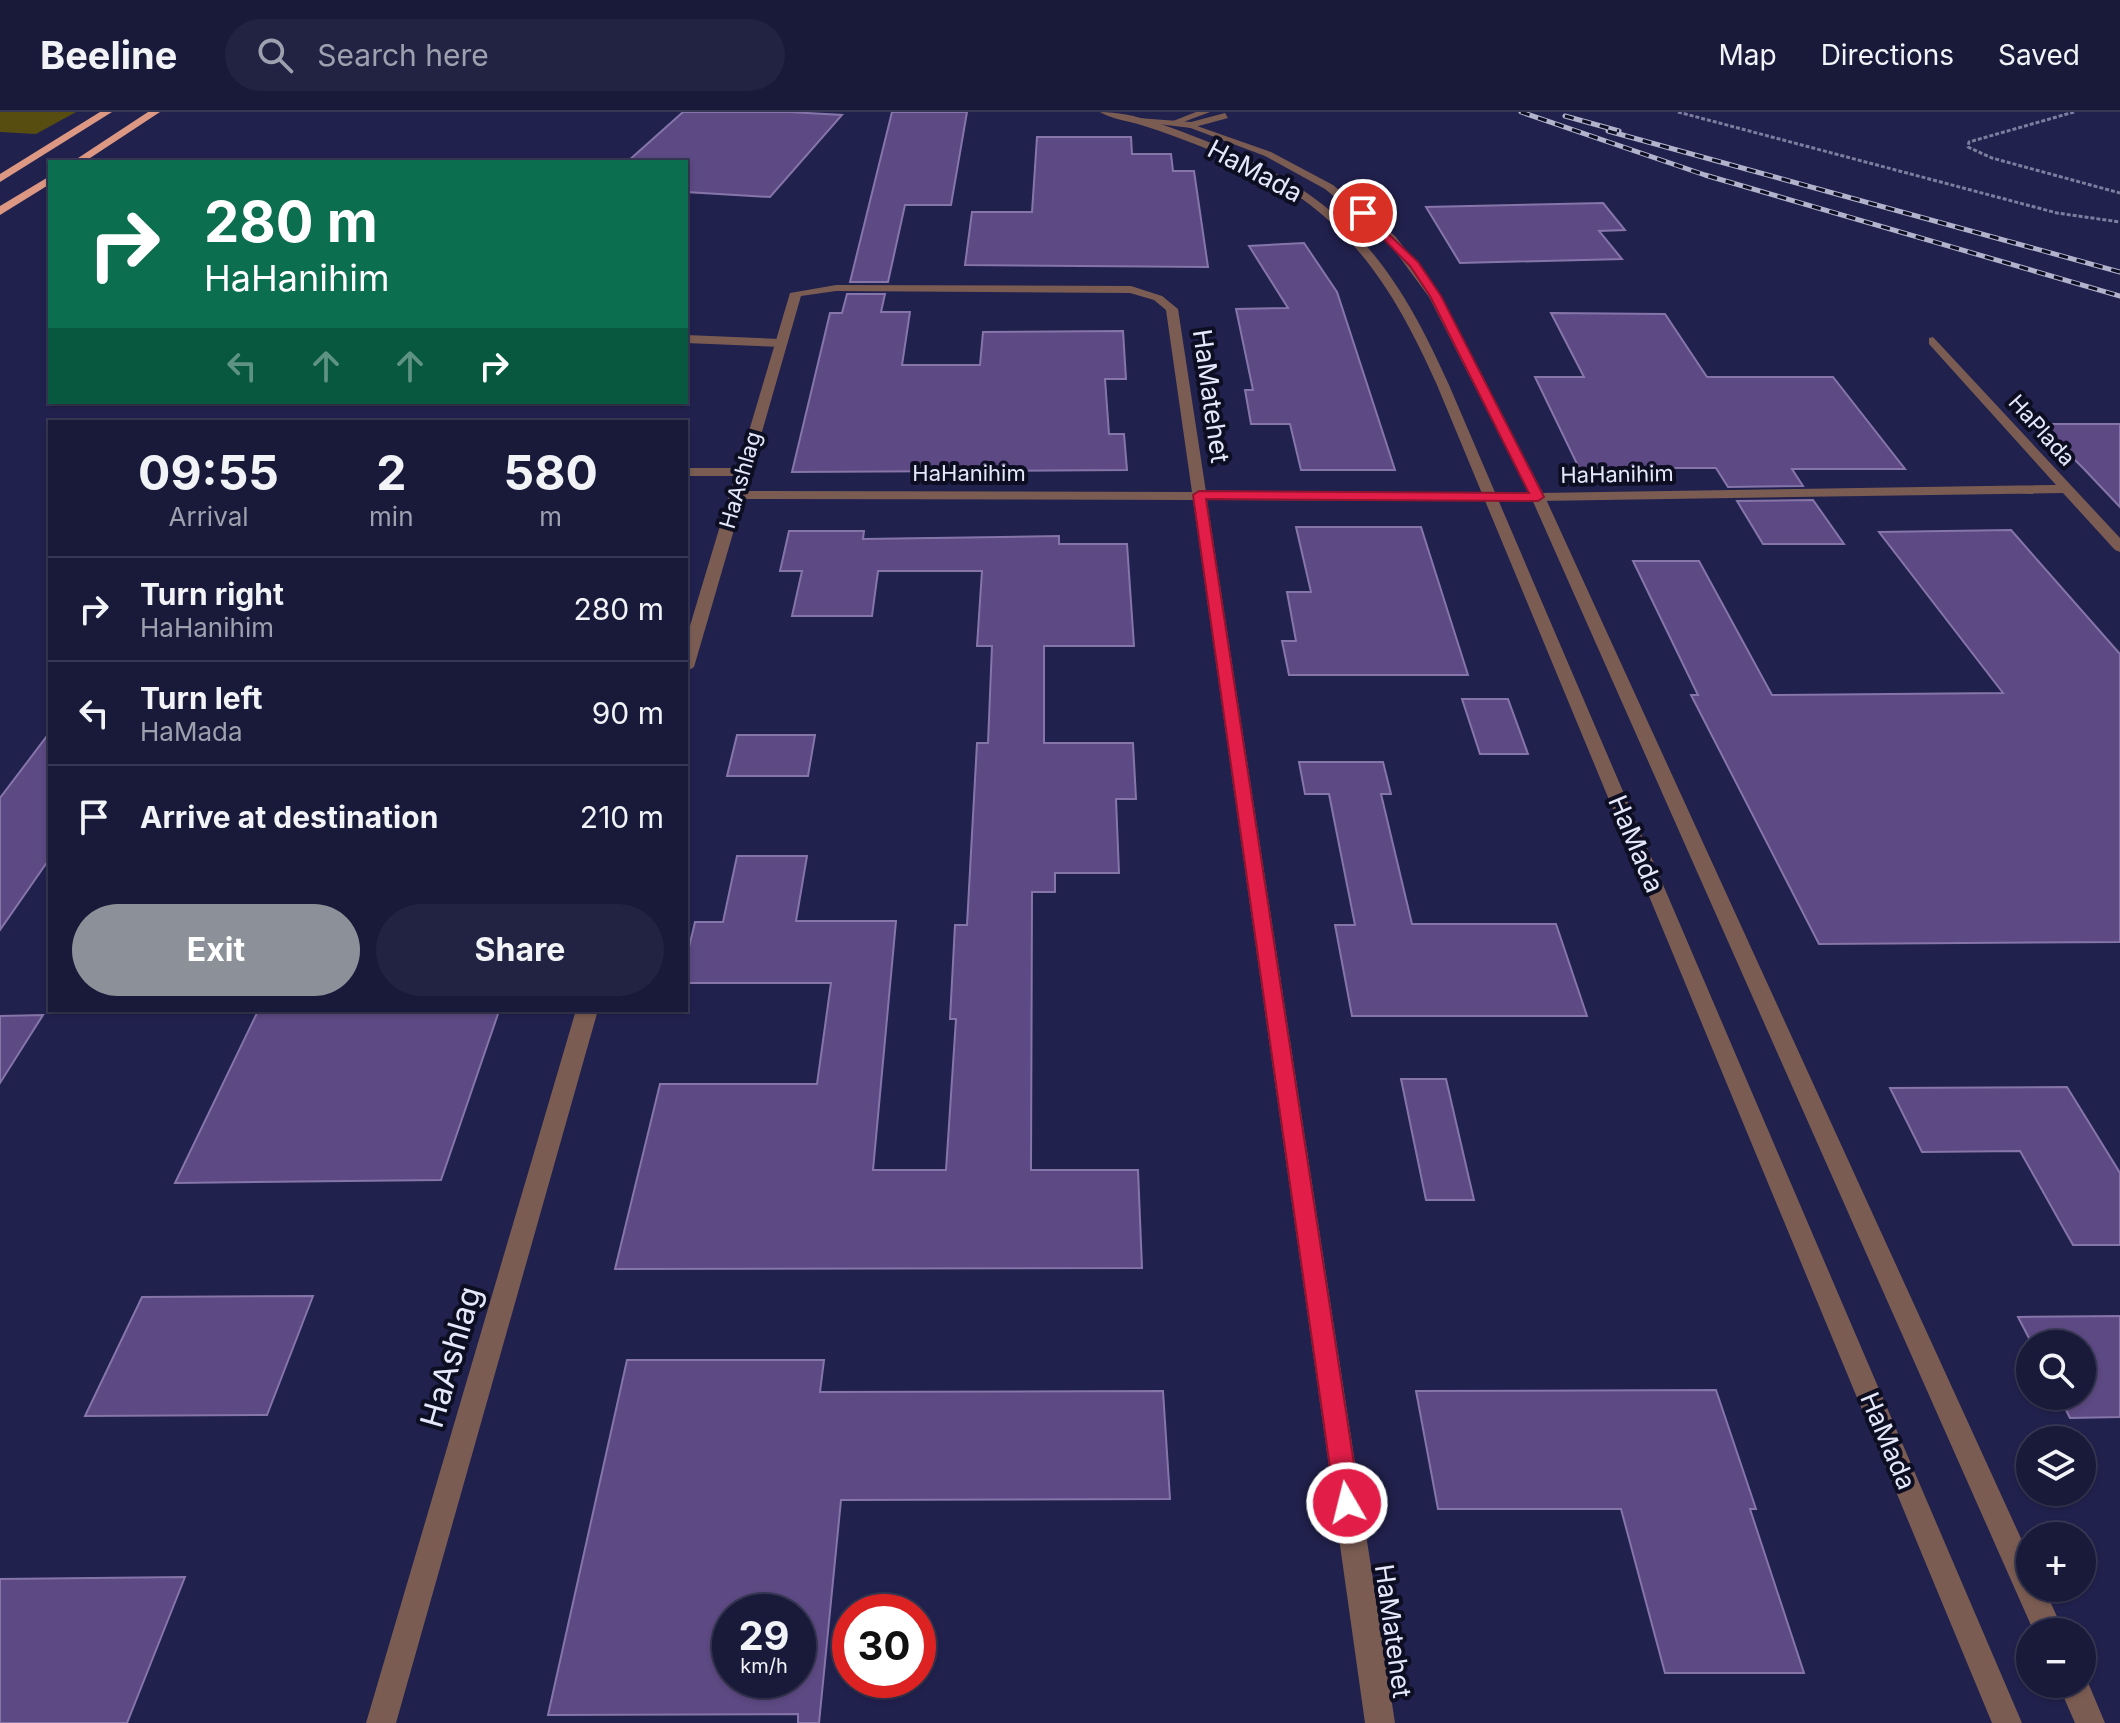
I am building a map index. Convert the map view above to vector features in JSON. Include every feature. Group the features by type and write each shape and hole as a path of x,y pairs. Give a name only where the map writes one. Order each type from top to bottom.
{"highway":[{"path":"0,179 107,112"},
{"path":"80,160 155,112"},
{"path":"0,211 48,180"}],"street":[{"name":"HaMada","path":"1105,112 1191,119 1298,169 1329,187 1391,238 1414,264 1450,322 1538,497 2043,1618"},
{"name":"HaMada","path":"1142,116 1237,158 1309,199 1363,246 1388,278 1427,354 1490,497 2007,1723"},
{"path":"1191,119 1225,116"},
{"name":"HaMatehet","path":"796,293 836,288 1115,290 1158,298 1172,309 1380,1723"},
{"name":"HaAshlag","path":"688,660 796,293"},
{"path":"688,339 781,343"},
{"name":"HaPlada","path":"1933,341 2120,547"},
{"path":"688,472 743,472"},
{"name":"HaHanihim","path":"736,495 1538,497 2066,489"},
{"name":"HaAshlag","path":"381,1723 586,1012"},
{"path":"2079,1698 2090,1723"}],"path":[{"path":"1678,112 2057,213 2120,222"},
{"path":"2074,112 1993,134 1969,142 1968,147 1992,158 2120,193"}],"shaded area":[{"path":"0,112 76,112 36,134 0,132"}],"building":[{"path":"683,112 842,115 770,197 688,192 688,160 629,160"},
{"path":"892,112 967,112 951,205 905,205 888,282 850,282"},
{"path":"1037,137 1131,137 1132,154 1171,154 1173,171 1194,171 1208,267 965,265 972,212 1032,212"},
{"path":"1603,203 1625,230 1599,231 1622,259 1460,263 1426,207"},
{"path":"1304,243 1337,292 1395,470 1301,470 1290,424 1251,424 1245,390 1253,390 1236,309 1288,308 1249,246"},
{"path":"847,294 885,294 881,312 910,312 902,365 980,365 983,332 1123,331 1126,379 1105,379 1109,434 1124,434 1127,470 792,472 830,313 842,313"},
{"path":"1551,313 1665,314 1707,377 1833,377 1905,469 1792,469 1803,486 1728,487 1716,468 1579,468 1535,377 1584,377"},
{"path":"2039,424 2120,424 2120,507 2084,469"},
{"path":"1813,500 1844,544 1763,544 1737,501"},
{"path":"1296,527 1421,527 1468,675 1289,675 1282,641 1296,641 1287,592 1311,592"},
{"path":"2011,530 2120,654 2120,942 1819,944 1691,695 1698,695 1633,561 1699,561 1772,695 2003,693 1879,532"},
{"path":"789,531 864,531 863,539 1059,536 1059,544 1127,544 1134,646 1044,646 1044,743 1133,743 1136,799 1116,799 1119,873 1055,873 1055,892 1032,892 1031,1170 1138,1170 1142,1268 615,1269 660,1084 817,1084 831,983 688,983 688,952 695,922 723,922 737,856 807,856 796,921 896,921 873,1170 946,1170 956,1019 950,1019 955,925 967,925 977,743 988,743 992,646 977,646 982,571 878,571 872,616 792,616 802,571 780,571"},
{"path":"1462,699 1508,699 1528,754 1480,754"},
{"path":"48,735 48,861 0,930 0,798"},
{"path":"737,735 815,735 808,776 727,776"},
{"path":"1299,762 1383,762 1391,794 1381,794 1412,924 1556,924 1587,1016 1352,1016 1335,925 1355,925 1329,794 1305,794"},
{"path":"499,1012 441,1180 175,1183 257,1013"},
{"path":"43,1015 0,1083 0,1016"},
{"path":"1401,1079 1446,1079 1474,1200 1426,1200"},
{"path":"2067,1087 2120,1173 2120,1245 2073,1245 2020,1151 1922,1152 1890,1088"},
{"path":"313,1296 267,1415 85,1416 142,1297"},
{"path":"2120,1316 2120,1417 2070,1418 2066,1410 2096,1410 2096,1330 2025,1330 2018,1317"},
{"path":"627,1360 824,1360 820,1392 1163,1391 1170,1499 841,1500 819,1723 798,1723 798,1714 548,1715"},
{"path":"1716,1390 1756,1509 1750,1509 1804,1673 1665,1673 1621,1509 1438,1509 1416,1391"},
{"path":"185,1577 127,1723 0,1723 0,1579"}],"railway":[{"path":"1521,112 1705,175 2120,296"},
{"path":"1565,116 1619,131"},
{"path":"1608,131 2120,272"}],"route":[{"path":"1347,1503 1199,495 1538,497 1458,335 1435,296 1414,264 1363,213"}]}
